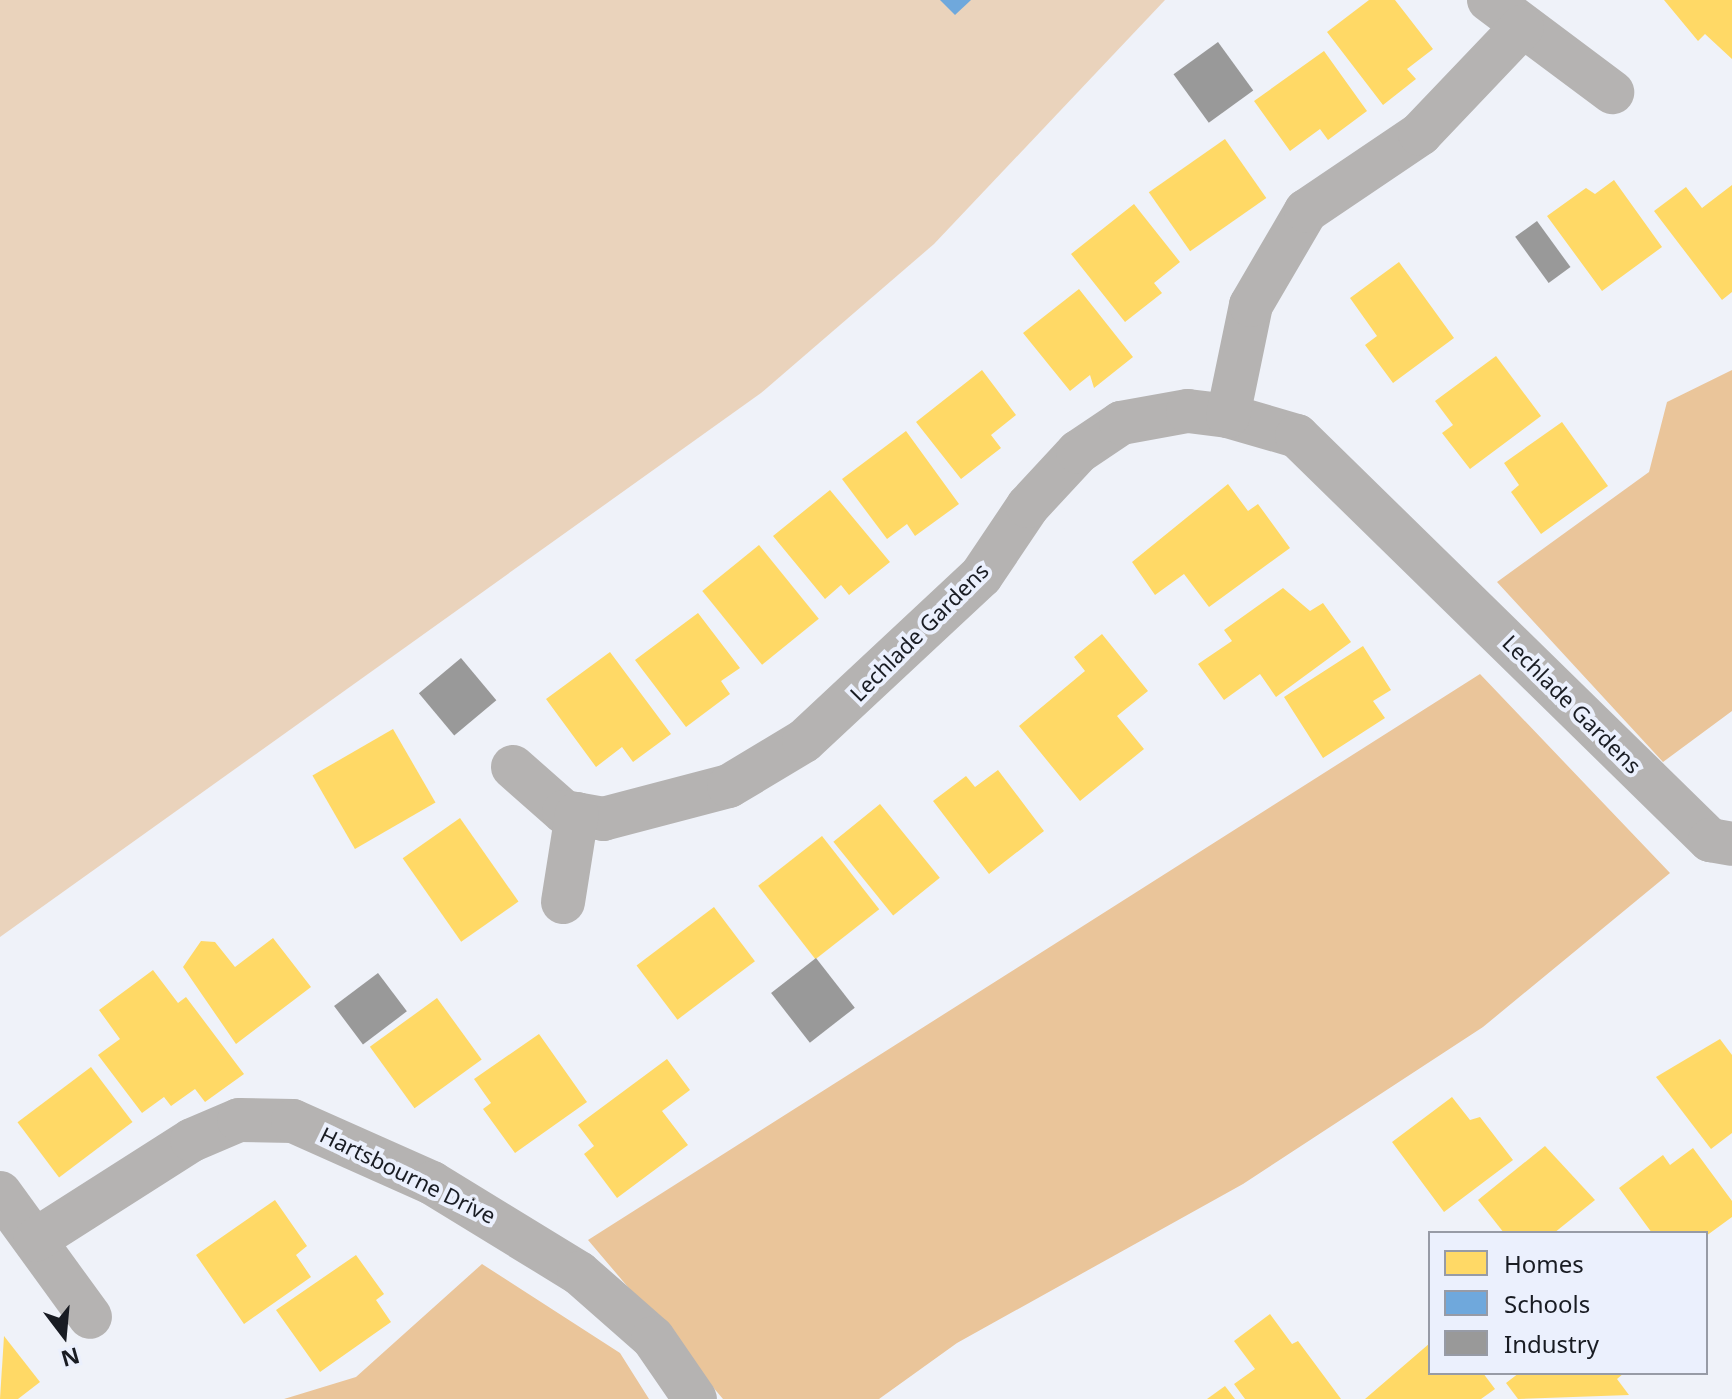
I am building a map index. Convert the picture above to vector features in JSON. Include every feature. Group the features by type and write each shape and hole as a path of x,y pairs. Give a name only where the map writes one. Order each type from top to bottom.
{"street":[{"path":"1228,416 1251,305 1306,211 1420,134 1505,13 1612,92"},
{"name":"Lechlade Gardens","path":"513,767 564,812 603,819 729,786 804,741 888,669 981,576 1028,506 1078,452 1121,423 1188,411 1228,416 1297,436 1710,840 1732,844"},
{"path":"563,902 577,814"},
{"name":"Hartsbourne Drive","path":"35,1240 192,1140 239,1120 293,1121 432,1183 579,1273 653,1338 695,1399"},
{"path":"0,1193 90,1317"}],"shaded area":[{"path":"0,0 1165,0 934,244 761,393 0,937"},
{"path":"1732,370 1732,711 1663,762 1497,582 1649,472 1667,402"},
{"path":"1480,674 1670,873 1483,1027 1243,1184 957,1343 879,1399 723,1399 588,1240"},
{"path":"482,1264 620,1353 649,1399 284,1399 356,1377"}],"building: Homes":[{"path":"1369,0 1395,0 1433,49 1407,69 1416,79 1383,105 1327,32"},
{"path":"1664,0 1732,0 1732,59 1705,34 1698,41"},
{"path":"1324,51 1367,111 1328,140 1320,129 1290,151 1254,101"},
{"path":"1225,139 1266,198 1190,251 1149,192"},
{"path":"1614,180 1662,247 1602,291 1547,216 1586,188 1595,194"},
{"path":"1732,185 1732,292 1722,300 1654,211 1686,187 1702,208"},
{"path":"1134,204 1180,262 1154,283 1162,293 1125,322 1071,254"},
{"path":"1399,262 1454,338 1393,383 1365,345 1377,336 1350,298"},
{"path":"1079,289 1133,357 1094,388 1090,375 1070,391 1023,333"},
{"path":"1496,356 1541,416 1470,469 1442,433 1453,425 1435,401"},
{"path":"982,370 1016,415 991,435 1001,448 961,479 916,422"},
{"path":"1562,422 1608,486 1541,534 1511,492 1519,485 1504,463"},
{"path":"906,431 959,504 915,536 907,524 887,539 842,479"},
{"path":"1228,484 1248,511 1258,504 1290,548 1209,607 1184,574 1155,595 1132,562"},
{"path":"830,490 890,562 849,595 841,585 825,599 773,536"},
{"path":"759,545 819,619 762,665 702,591"},
{"path":"1283,588 1310,611 1323,603 1351,642 1276,697 1260,674 1224,700 1198,664 1232,641 1224,630"},
{"path":"698,613 740,668 721,681 730,694 686,727 635,660"},
{"path":"1102,634 1148,691 1117,716 1144,749 1080,801 1019,726 1085,671 1074,657"},
{"path":"1363,646 1391,690 1373,701 1385,718 1323,758 1284,697"},
{"path":"610,652 671,734 633,762 622,747 596,767 546,699"},
{"path":"393,729 436,803 355,849 312,776"},
{"path":"998,770 1044,831 989,874 933,801 966,776 975,787"},
{"path":"880,804 940,878 893,916 833,842"},
{"path":"460,818 519,902 461,942 403,858"},
{"path":"822,836 879,909 815,959 758,886"},
{"path":"714,907 755,961 677,1020 637,965"},
{"path":"273,938 311,987 236,1044 183,967 201,941 215,942 235,967"},
{"path":"153,970 178,1003 186,997 244,1074 205,1102 195,1089 171,1106 164,1097 142,1113 98,1055 120,1039 99,1010"},
{"path":"437,998 482,1059 415,1108 370,1047"},
{"path":"539,1034 587,1102 515,1153 483,1109 491,1103 474,1079"},
{"path":"1720,1039 1732,1055 1732,1133 1711,1149 1656,1077"},
{"path":"667,1059 690,1090 662,1111 688,1145 617,1198 584,1154 594,1146 578,1125"},
{"path":"91,1067 133,1122 59,1177 18,1122"},
{"path":"1452,1097 1470,1120 1480,1117 1513,1160 1444,1212 1392,1142"},
{"path":"1545,1146 1595,1200 1556,1231 1502,1231 1478,1200"},
{"path":"1693,1148 1732,1201 1732,1217 1708,1235 1708,1231 1651,1231 1619,1188 1663,1155 1670,1165"},
{"path":"275,1200 307,1246 296,1255 311,1277 244,1324 196,1255"},
{"path":"356,1255 384,1294 376,1300 391,1322 320,1372 276,1310"},
{"path":"1270,1314 1292,1344 1298,1341 1341,1399 1245,1399 1234,1384 1255,1369 1234,1341"},
{"path":"4,1336 40,1382 18,1399 0,1399"},
{"path":"1428,1345 1428,1375 1484,1375 1495,1389 1481,1399 1365,1399"},
{"path":"1516,1375 1622,1375 1617,1379 1629,1395 1518,1399 1506,1383"},
{"path":"1225,1386 1235,1399 1207,1399"}],"building: Schools":[{"path":"940,0 971,0 955,15"}],"building: Industry":[{"path":"1218,42 1253,91 1209,123 1174,74"},
{"path":"1537,221 1571,267 1549,283 1515,237"},
{"path":"461,658 496,700 454,735 419,693"},
{"path":"816,958 855,1008 810,1043 771,993"},
{"path":"378,973 407,1011 363,1044 334,1006"}]}
